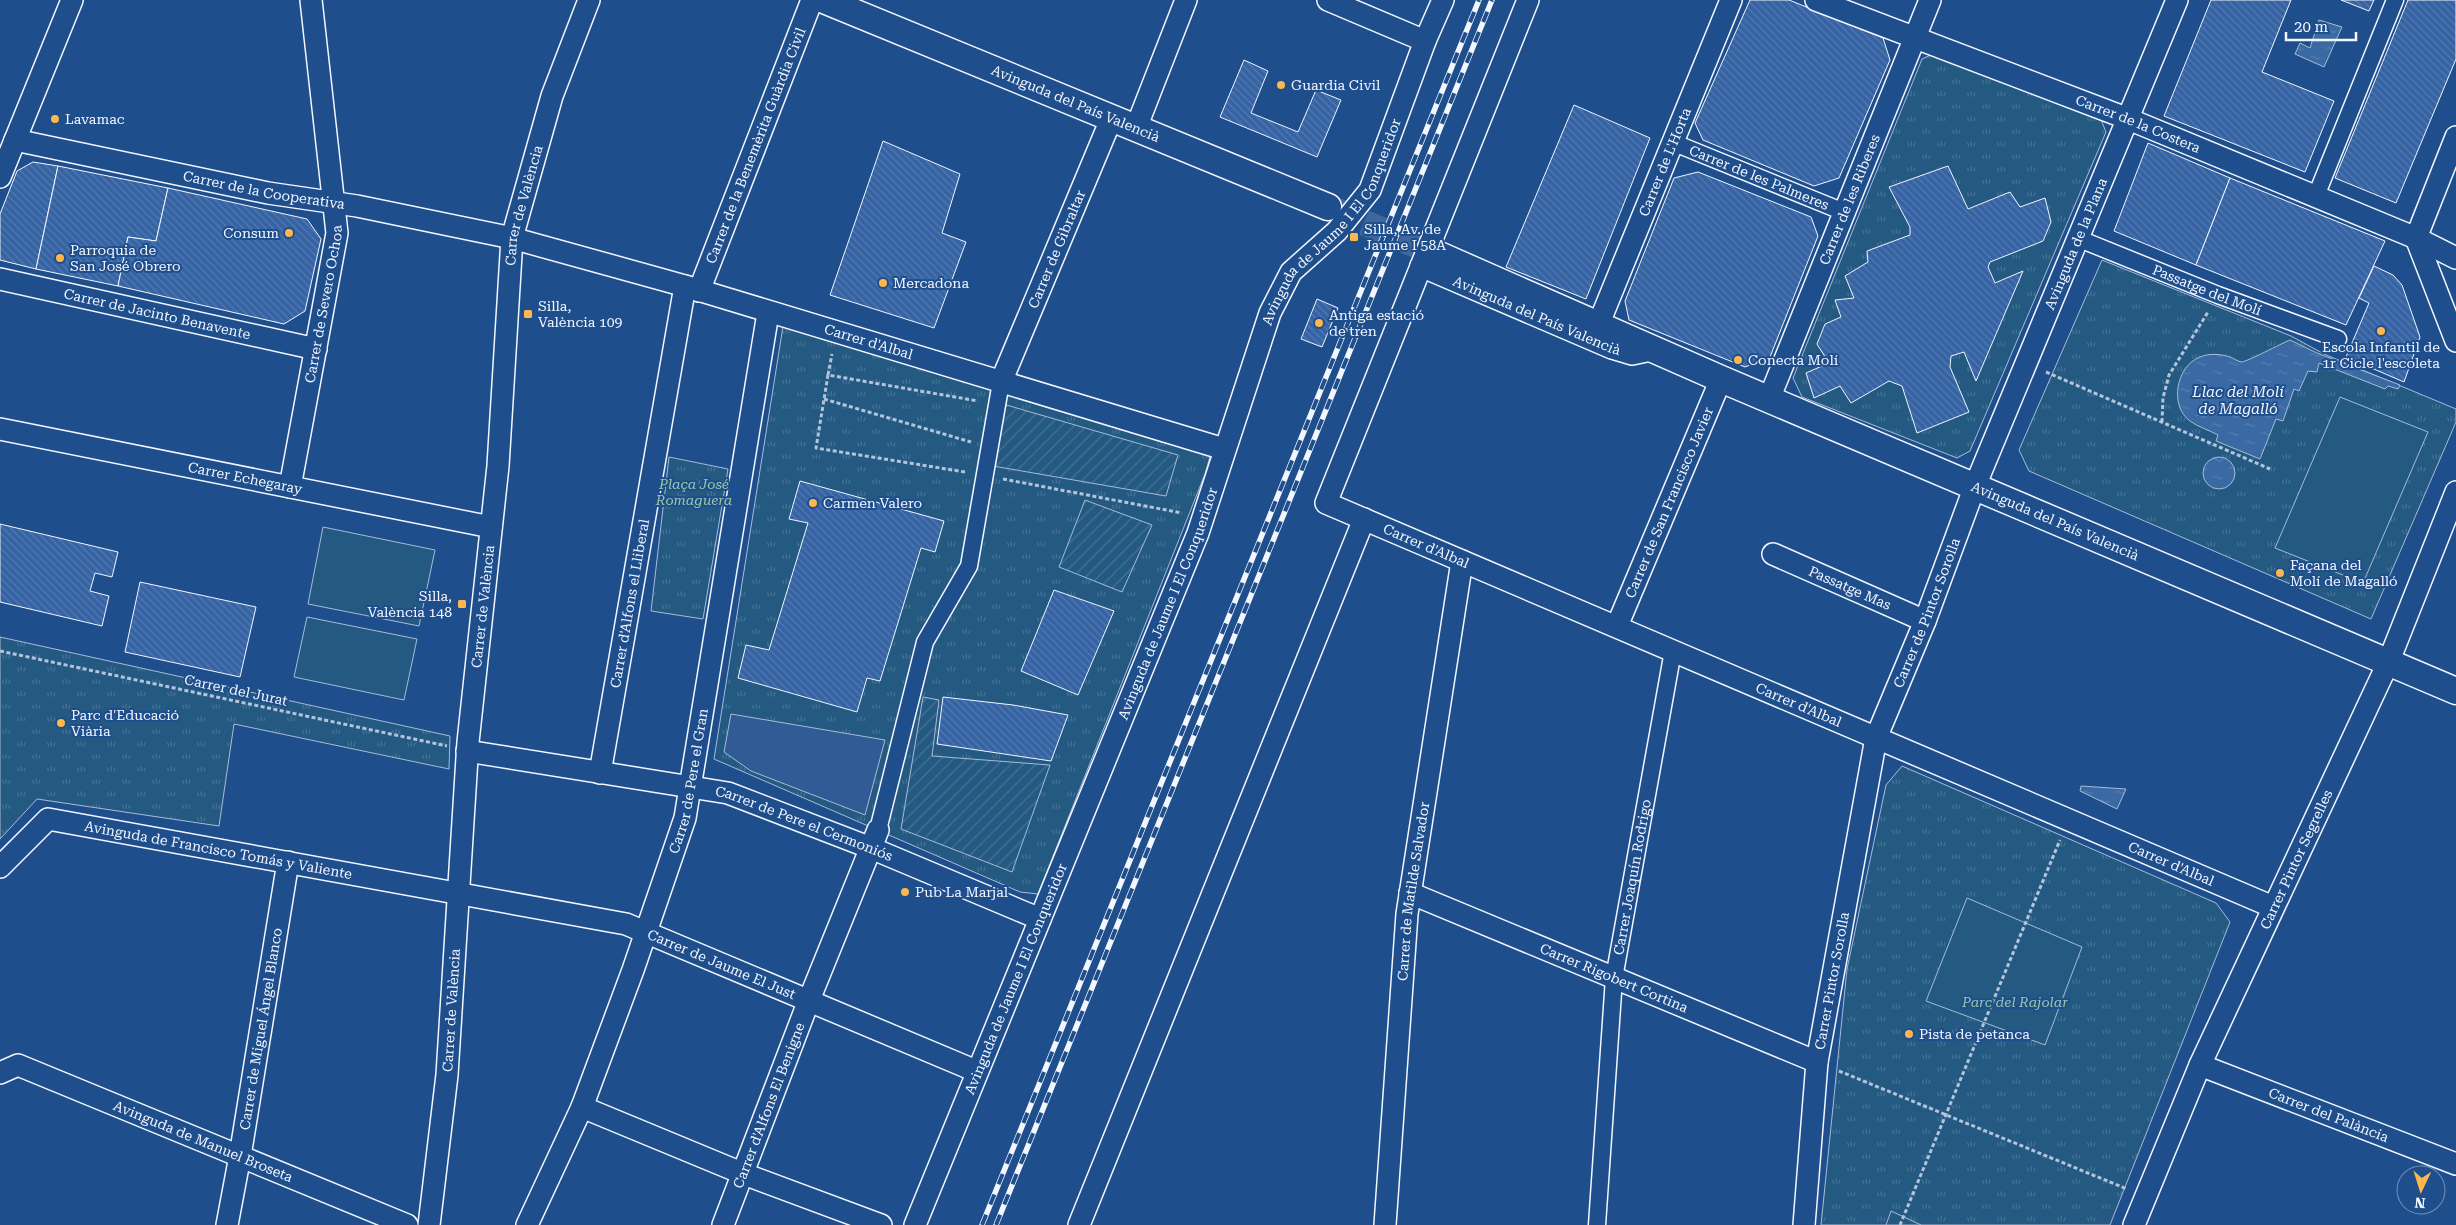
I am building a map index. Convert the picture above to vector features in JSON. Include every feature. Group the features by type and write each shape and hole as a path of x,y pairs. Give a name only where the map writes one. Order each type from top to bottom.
{"street":[{"path":"0,177 72,0"},
{"name":"Carrer de Severo Ochoa","path":"290,487 337,233 332,203 311,0"},
{"name":"Carrer de València","path":"429,1225 447,1074 457,893 468,751 504,380 512,238 552,96 589,0"},
{"name":"Carrer de la Benemèrita Guàrdia Civil","path":"692,288 812,0"},
{"name":"Avinguda del País Valencià","path":"824,0 1328,207"},
{"path":"1136,128 1186,0"},
{"path":"1328,0 1425,41"},
{"name":"Avinguda de Jaume I El Conqueridor","path":"915,1225 976,1071 1122,723 1203,517 1270,313 1291,272 1337,232 1370,190 1425,41 1443,0"},
{"path":"1430,260 1528,0"},
{"name":"Carrer de L'Horta","path":"1599,323 1731,0"},
{"name":"Carrer de la Costera","path":"1816,0 2126,118 2416,238 2456,258"},
{"name":"Carrer de les Riberes","path":"1769,399 1930,0"},
{"name":"Avinguda de la Plana","path":"1975,486 2176,0"},
{"path":"2316,196 2395,0"},
{"name":"Carrer de Gibraltar","path":"1001,382 1112,118"},
{"path":"2456,137 2416,238 2456,341"},
{"name":"Carrer de la Cooperativa","path":"15,140 268,193 357,206 512,238"},
{"name":"Carrer de les Palmeres","path":"1672,142 1844,212"},
{"name":"Carrer d'Albal","path":"512,238 692,288 768,313 1224,449"},
{"name":"Passatge del Molí","path":"2077,238 2218,295 2338,340"},
{"name":"Carrer d'Albal","path":"1430,260 1326,503 2273,906"},
{"name":"Avinguda del País Valencià","path":"1430,260 1599,323 1721,379 2456,692"},
{"name":"Avinguda del País Valencià","path":"1430,260 1612,348 1632,354 1656,349"},
{"name":"Carrer de Jacinto Benavente","path":"0,279 316,349"},
{"name":"Carrer d'Alfons el Lliberal","path":"600,772 692,288"},
{"name":"Carrer de Pere el Gran","path":"527,1225 582,1107 646,932 685,818 768,313"},
{"name":"Carrer de San Francisco Javier","path":"1617,626 1721,379"},
{"path":"875,839 925,642 968,566 1001,382"},
{"name":"Carrer Echegaray","path":"0,429 491,527"},
{"name":"Carrer de Pintor Sorolla","path":"1876,738 1925,621 1975,486"},
{"name":"Carrer Pintor Segrelles","path":"2134,1225 2200,1065 2388,663 2456,492"},
{"path":"1079,1225 1364,519"},
{"name":"Passatge Mas","path":"1773,554 1925,621"},
{"name":"Carrer de Matilde Salvador","path":"1385,1225 1410,894 1462,561"},
{"name":"Carrer Joaquín Rodrigo","path":"1597,1225 1614,978 1674,651"},
{"name":"Carrer Pintor Sorolla","path":"1804,1225 1818,1062 1876,738"},
{"name":"Carrer de Pere el Cermoniós","path":"468,751 728,793 875,839 1040,919"},
{"name":"Avinguda de Francisco Tomás y Valiente","path":"0,867 48,819 457,893"},
{"name":"Carrer d'Alfons El Benigne","path":"723,1225 809,1000 875,839"},
{"name":"Carrer de Miguel Ángel Blanco","path":"227,1225 288,862"},
{"name":"Carrer de Jaume El Just","path":"457,893 626,924 976,1071"},
{"name":"Carrer Rigobert Cortina","path":"1410,894 1818,1062"},
{"name":"Avinguda de Manuel Broseta","path":"0,1073 18,1065 406,1225"},
{"name":"Carrer del Palància","path":"2200,1065 2456,1164"},
{"path":"582,1107 744,1174 881,1225"}],"path":[{"path":"2162,422 2163,398 2169,375 2218,295"},
{"path":"996,404 828,375 816,448 984,476 1203,517"},
{"path":"2055,376 2270,469"},
{"path":"824,399 989,447"},
{"name":"Carrer del Jurat","path":"0,651 468,751"},
{"path":"1900,1225 2068,820"},
{"path":"1818,1062 2146,1196"}],"green space":[{"path":"1939,51 2100,117 2106,132 1970,451 1957,458 1802,397 1793,378 1922,59"},
{"path":"2102,260 2291,336 2324,354 2456,409 2456,422 2371,619 2029,471 2019,450"},
{"path":"784,320 1211,453 1205,474 1038,894 1020,892 714,759"},
{"path":"2340,397 2428,432 2363,583 2275,548"},
{"path":"1003,404 1178,455 1166,496 993,466"},
{"name":"Plaça José Romaguera","path":"669,457 728,469 703,619 651,611"},
{"path":"1085,500 1152,525 1122,592 1059,567"},
{"path":"323,527 435,550 419,626 308,604"},
{"path":"307,617 417,639 404,700 294,677"},
{"path":"0,637 450,736 449,769 234,724 219,826 37,799 0,839"},
{"path":"923,697 939,700 932,756 1050,765 1012,872 901,829"},
{"name":"Parc del Rajolar","path":"1902,766 2216,903 2230,922 2110,1225 1821,1225 1847,969 1886,785"},
{"path":"1967,898 2082,947 2045,1045 1926,1001"},
{"path":"1891,1211 1921,1225 1886,1225"}],"shaded area":[{"path":"731,714 885,740 865,815 751,771 724,752"}],"water":[{"path":"2319,20 2342,27 2324,67 2295,54 2300,43 2310,48"},
{"name":"Llac del Molí de Magalló","path":"2290,340 2317,353 2400,385 2398,389 2388,386 2385,389 2319,363 2317,372 2308,371 2299,391 2294,389 2283,421 2276,419 2260,459 2216,441 2218,435 2193,423 2183,414 2179,406 2178,387 2185,369 2192,362 2200,357 2215,354 2230,357 2241,362"},
{"name":"Llac del Molí de Magalló","path":"2219,457 2231,461 2235,473 2231,485 2219,489 2207,485 2203,473 2207,461"},
{"path":"2081,786 2126,789 2117,809 2080,791"}],"building":[{"path":"1750,0 1789,0 1883,38 1890,60 1839,178 1814,186 1703,140 1695,123"},
{"path":"2211,0 2291,0 2262,72 2334,101 2305,172 2164,116"},
{"path":"2341,0 2374,0 2369,11"},
{"path":"2408,0 2456,0 2456,59 2396,203 2335,178"},
{"path":"1244,60 1268,71 1251,113 1298,132 1316,90 1341,100 1317,157 1220,117"},
{"path":"1574,105 1650,138 1586,299 1506,267"},
{"path":"883,141 960,174 942,233 966,242 934,328 830,295"},
{"path":"2148,143 2230,178 2196,265 2114,231"},
{"path":"33,162 58,166 36,269 0,260 0,214 17,171"},
{"path":"58,166 168,188 156,241 128,237 118,286 36,269"},
{"path":"1948,166 1968,209 2010,192 2020,207 2045,198 2051,222 2043,241 1990,262 1988,267 1995,283 2023,271 1976,381 1964,352 1951,356 1950,367 1969,412 1917,433 1902,386 1889,381 1851,403 1840,386 1814,398 1806,373 1829,363 1817,344 1825,324 1841,317 1835,300 1854,298 1845,276 1868,262 1867,251 1910,235 1910,227 1889,187"},
{"path":"1698,172 1811,217 1818,236 1770,357 1745,367 1629,320 1625,301 1674,178"},
{"path":"2230,178 2385,241 2346,325 2196,265"},
{"path":"168,188 307,219 321,239 305,311 284,324 118,286 128,237 156,241"},
{"name":"Escola Infantil de 1r Cicle l'escoleta","path":"2374,266 2393,275 2402,285 2420,337 2404,382 2346,357 2369,303 2359,298"},
{"name":"Antiga estació de tren","path":"1317,299 1338,308 1322,347 1301,339"},
{"path":"800,481 944,521 935,552 921,548 880,681 867,678 857,712 738,678 746,645 769,650 808,523 789,519"},
{"path":"0,524 118,552 112,577 95,573 90,591 109,596 102,626 0,602"},
{"path":"140,582 256,607 240,677 125,652"},
{"path":"1054,590 1114,611 1078,695 1021,671"},
{"path":"943,697 1013,705 1068,715 1051,761 937,744"}],"tunnel":[{"path":"1328,207 1439,255"}],"railway":[{"path":"982,1225 1479,0"},
{"path":"996,1225 1492,0"}],"place":[{"name":"Guardia Civil","path":"1281,85"},
{"name":"Lavamac","path":"55,119"},
{"name":"Consum","path":"289,233"},
{"name":"Silla, Av. de Jaume I 58A","path":"1354,237"},
{"name":"Parroquia de San José Obrero","path":"60,258"},
{"name":"Mercadona","path":"883,283"},
{"name":"Silla, València 109","path":"528,314"},
{"name":"Antiga estació de tren","path":"1319,323"},
{"name":"Escola Infantil de 1r Cicle l'escoleta","path":"2381,331"},
{"name":"Conecta Molí","path":"1738,360"},
{"name":"Carmen Valero","path":"813,503"},
{"name":"Façana del Molí de Magalló","path":"2280,573"},
{"name":"Silla, València 148","path":"462,604"},
{"name":"Parc d'Educació Viària","path":"61,723"},
{"name":"Pub La Marjal","path":"905,892"},
{"name":"Pista de petanca","path":"1909,1034"}]}
